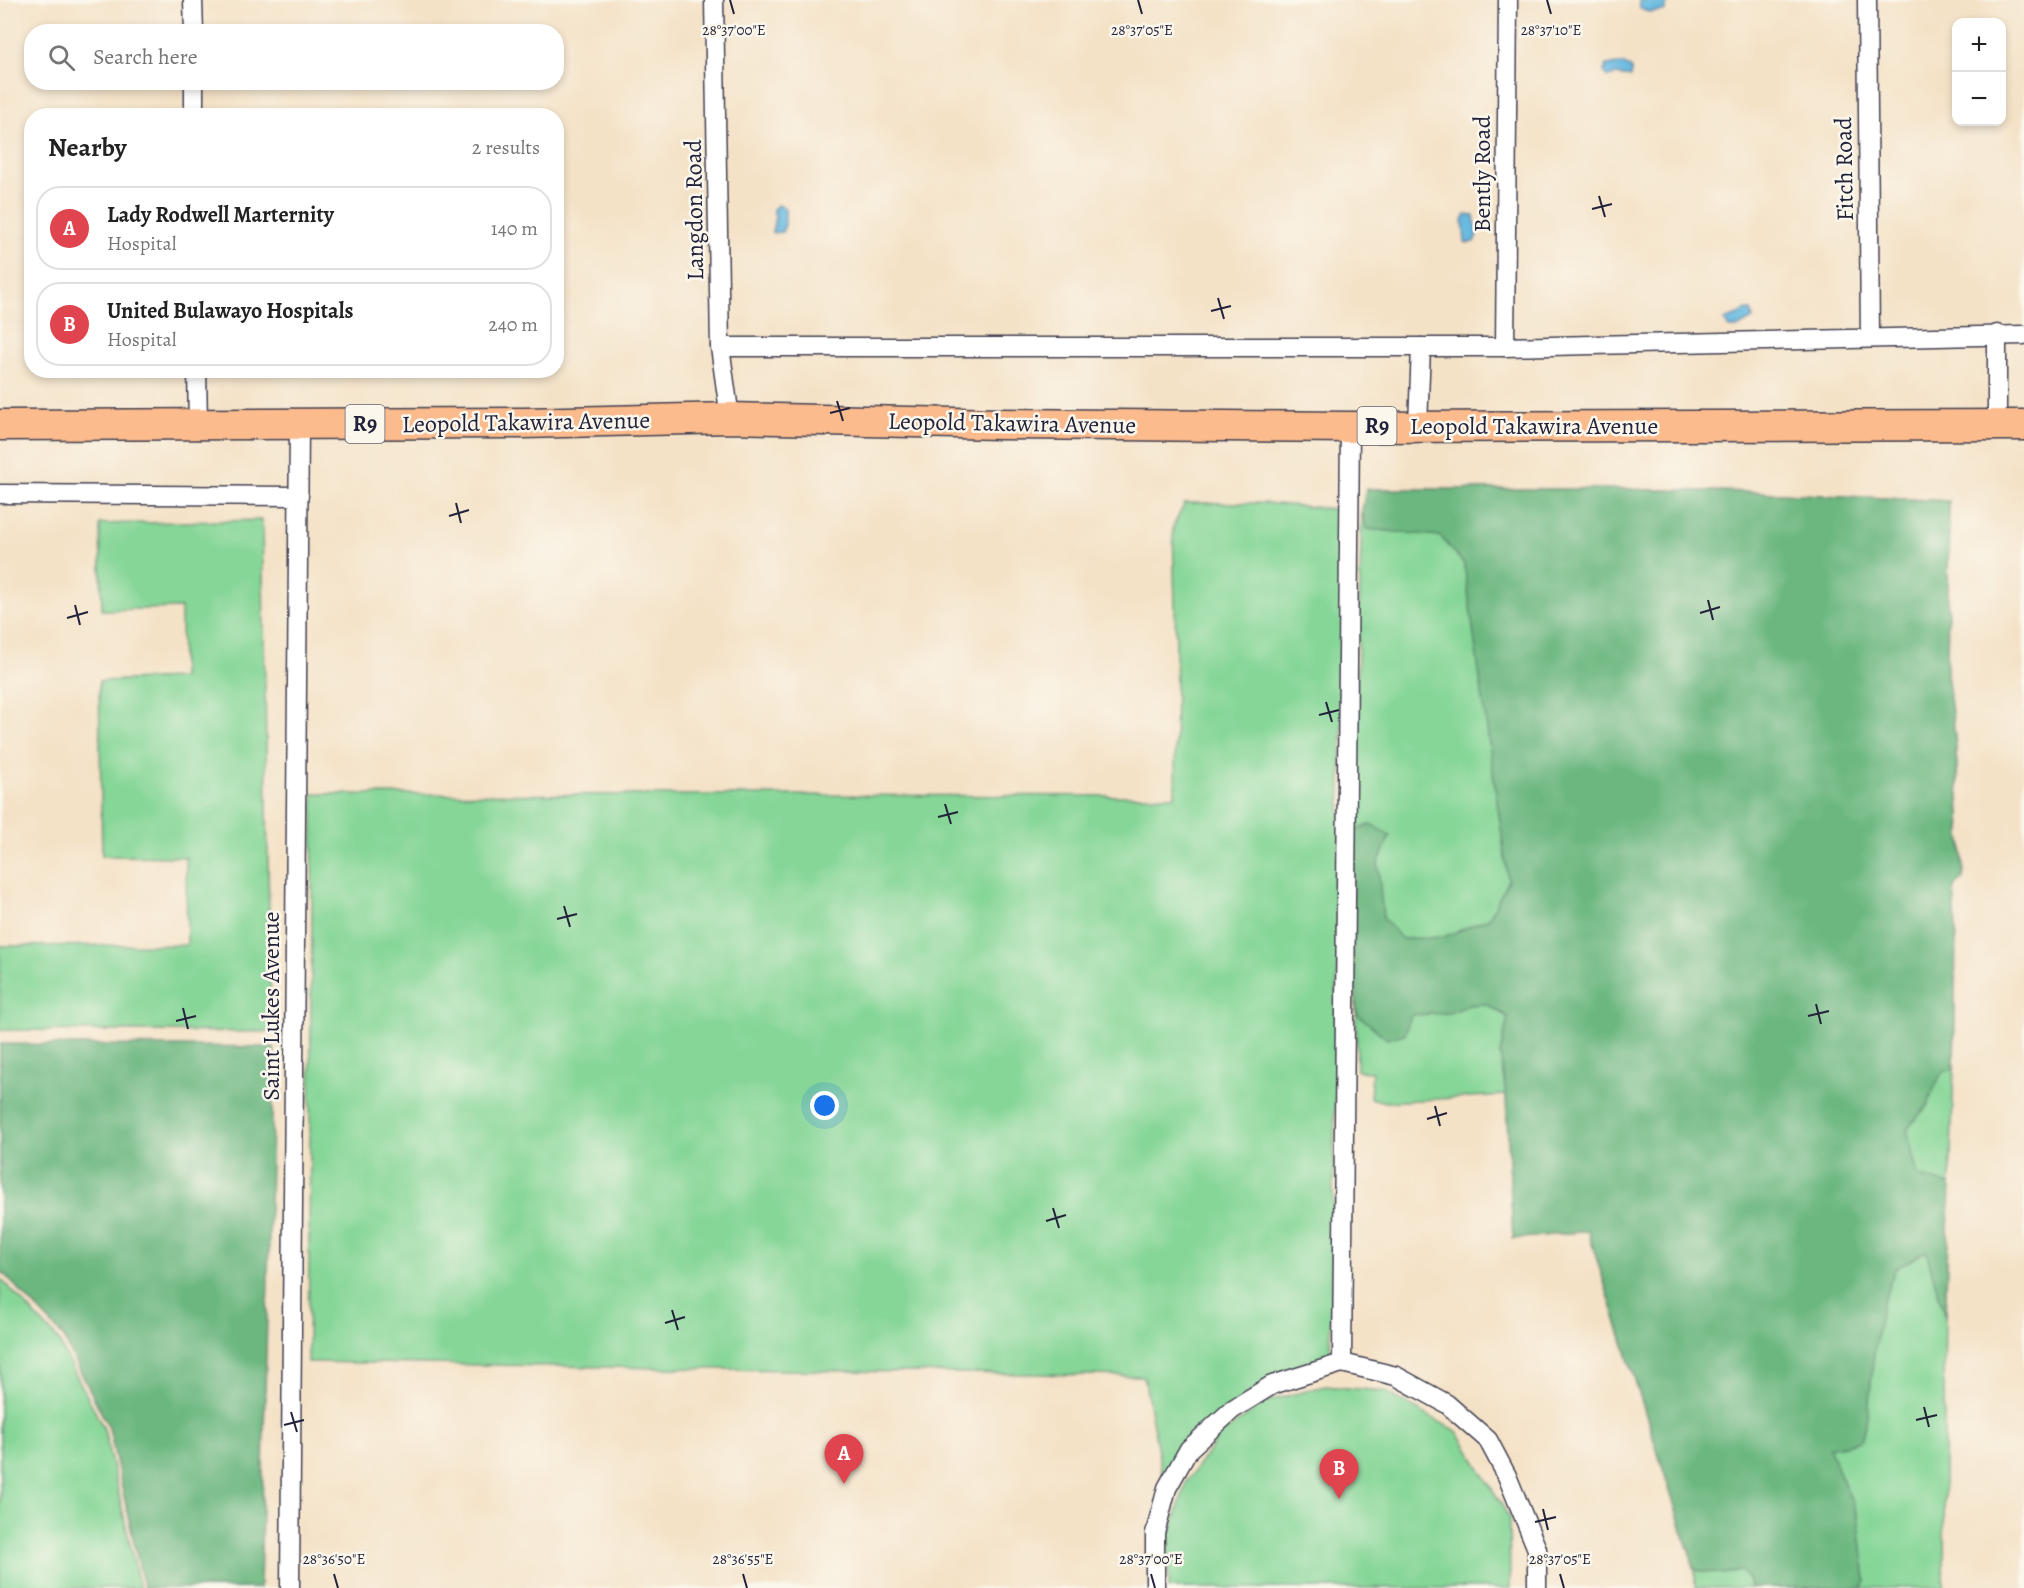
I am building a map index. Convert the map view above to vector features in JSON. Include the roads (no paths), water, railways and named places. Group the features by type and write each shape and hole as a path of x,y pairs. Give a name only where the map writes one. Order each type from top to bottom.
{"highway":[{"name":"Leopold Takawira Avenue","path":"0,425 524,423 730,418 1000,424 1350,427 2011,425"}],"street":[{"path":"193,0 194,24"},
{"name":"Langdon Road","path":"714,0 720,347 730,418"},
{"name":"Bently Road","path":"1505,347 1508,0"},
{"name":"Fitch Road","path":"1867,0 1870,338"},
{"path":"194,90 194,108"},
{"path":"1996,334 2011,425"},
{"path":"720,347 1505,347 2024,335"},
{"path":"1418,426 1421,347"},
{"path":"197,378 198,425"},
{"name":"Saint Lukes Avenue","path":"290,1588 299,424"},
{"path":"1342,1363 1350,427"},
{"path":"0,494 299,496"},
{"path":"1155,1588 1155,1533 1167,1488 1189,1449 1233,1409 1272,1385 1342,1363 1396,1376 1447,1404 1488,1440 1508,1476 1537,1549 1537,1588"}],"water":[{"path":"1639,0 1665,0 1667,3 1665,11 1648,12 1640,8"},
{"path":"1624,64 1631,68 1631,77 1616,75 1607,77 1604,72 1606,65"},
{"path":"778,205 785,208 785,225 782,232 772,233 775,217 773,209"},
{"path":"1466,215 1474,216 1477,234 1474,242 1465,243 1463,220"},
{"path":"1745,310 1751,311 1753,319 1737,328 1729,328 1724,320"}],"place":[{"name":"Lady Rodwell Marternity","path":"844,1484"},
{"name":"United Bulawayo Hospitals","path":"1339,1499"}]}
